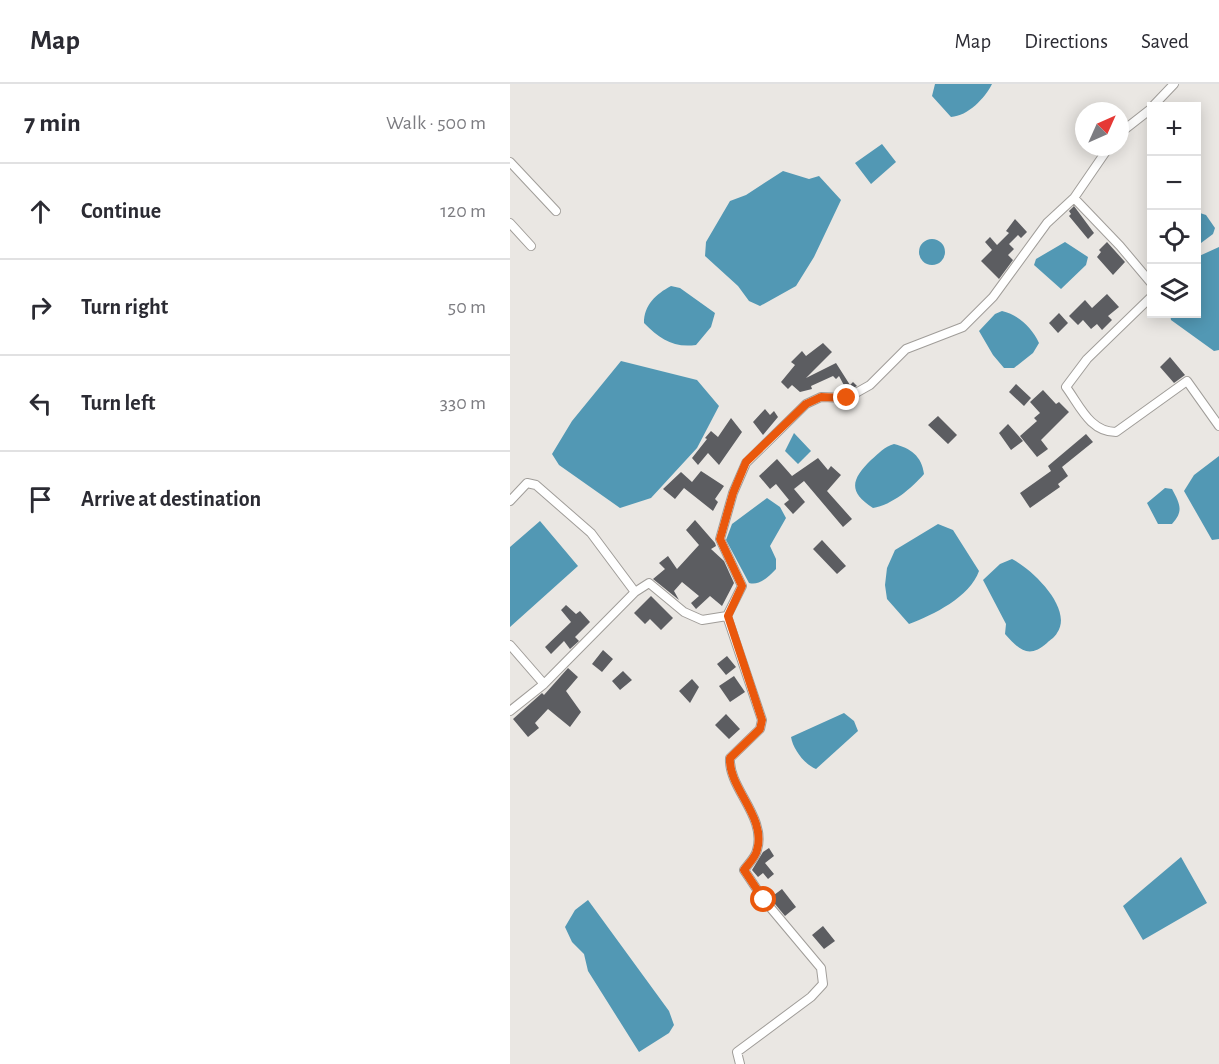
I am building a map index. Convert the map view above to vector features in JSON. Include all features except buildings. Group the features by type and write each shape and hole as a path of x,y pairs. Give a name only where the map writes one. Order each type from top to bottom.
{"street":[{"path":"1157,102 1174,84"},
{"path":"1129,126 1147,111"},
{"path":"740,1064 737,1052 811,997 823,984 821,968 764,900 744,870 757,850 757,830 743,793 729,769 730,758 760,729 762,720 728,616 742,586 720,539 730,501 746,462 806,404 821,397 847,398 870,385 906,349 963,327 993,297 1047,223 1074,198 1102,156"},
{"path":"510,162 556,211"},
{"path":"1074,198 1147,278"},
{"path":"510,223 531,246"},
{"path":"1147,301 1087,359 1066,387 1094,426 1105,432 1116,432 1187,381 1219,426"},
{"path":"510,501 527,483 536,485 591,532 635,592"},
{"path":"510,711 544,684 635,592 651,583 684,612 702,620 728,616"},
{"path":"510,645 544,684"}],"water":[{"path":"935,84 992,84 970,110 951,117 932,96"},
{"path":"882,144 896,162 871,184 855,163"},
{"path":"783,171 809,179 819,176 841,200 814,257 796,286 760,306 749,301 738,286 705,256 706,242 730,201 746,195"},
{"path":"1201,213 1206,215 1215,228 1213,234 1201,243"},
{"path":"932,239 941,243 945,252 941,261 932,265 923,261 919,252 923,243"},
{"path":"1065,242 1088,257 1086,265 1061,289 1034,265 1036,259"},
{"path":"1219,247 1219,350 1214,351 1171,318 1201,318 1201,255"},
{"path":"671,286 680,288 715,313 711,327 696,345 674,344 656,334 644,323 649,305 660,293"},
{"path":"1002,311 1024,323 1039,343 1033,353 1014,368 1004,368 993,355 979,331 995,314"},
{"path":"621,361 697,380 719,406 697,448 651,498 620,508 559,465 552,454 572,421"},
{"path":"794,433 811,451 798,464 785,451"},
{"path":"894,444 905,448 918,458 924,474 901,495 873,508 859,496 855,485 856,479 871,460"},
{"path":"1219,456 1219,539 1212,540 1184,491 1194,475"},
{"path":"1165,488 1172,489 1180,507 1172,524 1158,524 1147,503"},
{"path":"767,498 780,507 786,518 770,546 776,559 776,569 761,582 753,584 749,583 726,540 732,524"},
{"path":"540,521 578,566 510,627 510,547"},
{"path":"938,524 953,530 979,571 968,589 950,604 909,624 887,599 885,585 887,568 895,550"},
{"path":"1012,559 1040,580 1056,602 1060,613 1061,623 1056,634 1035,651 1020,648 1005,634 1006,624 983,580 1000,564"},
{"path":"844,713 854,721 858,731 816,769 807,764 794,746 791,737"},
{"path":"1181,857 1207,903 1143,940 1123,906"},
{"path":"588,900 669,1011 674,1025 669,1033 639,1052 588,971 584,954 572,942 565,927 575,910"}],"route":[{"path":"764,900 744,870 757,850 757,830 743,793 729,769 730,758 760,729 762,720 728,616 742,586 720,539 733,493 746,462 806,404 821,397 847,398"}]}
